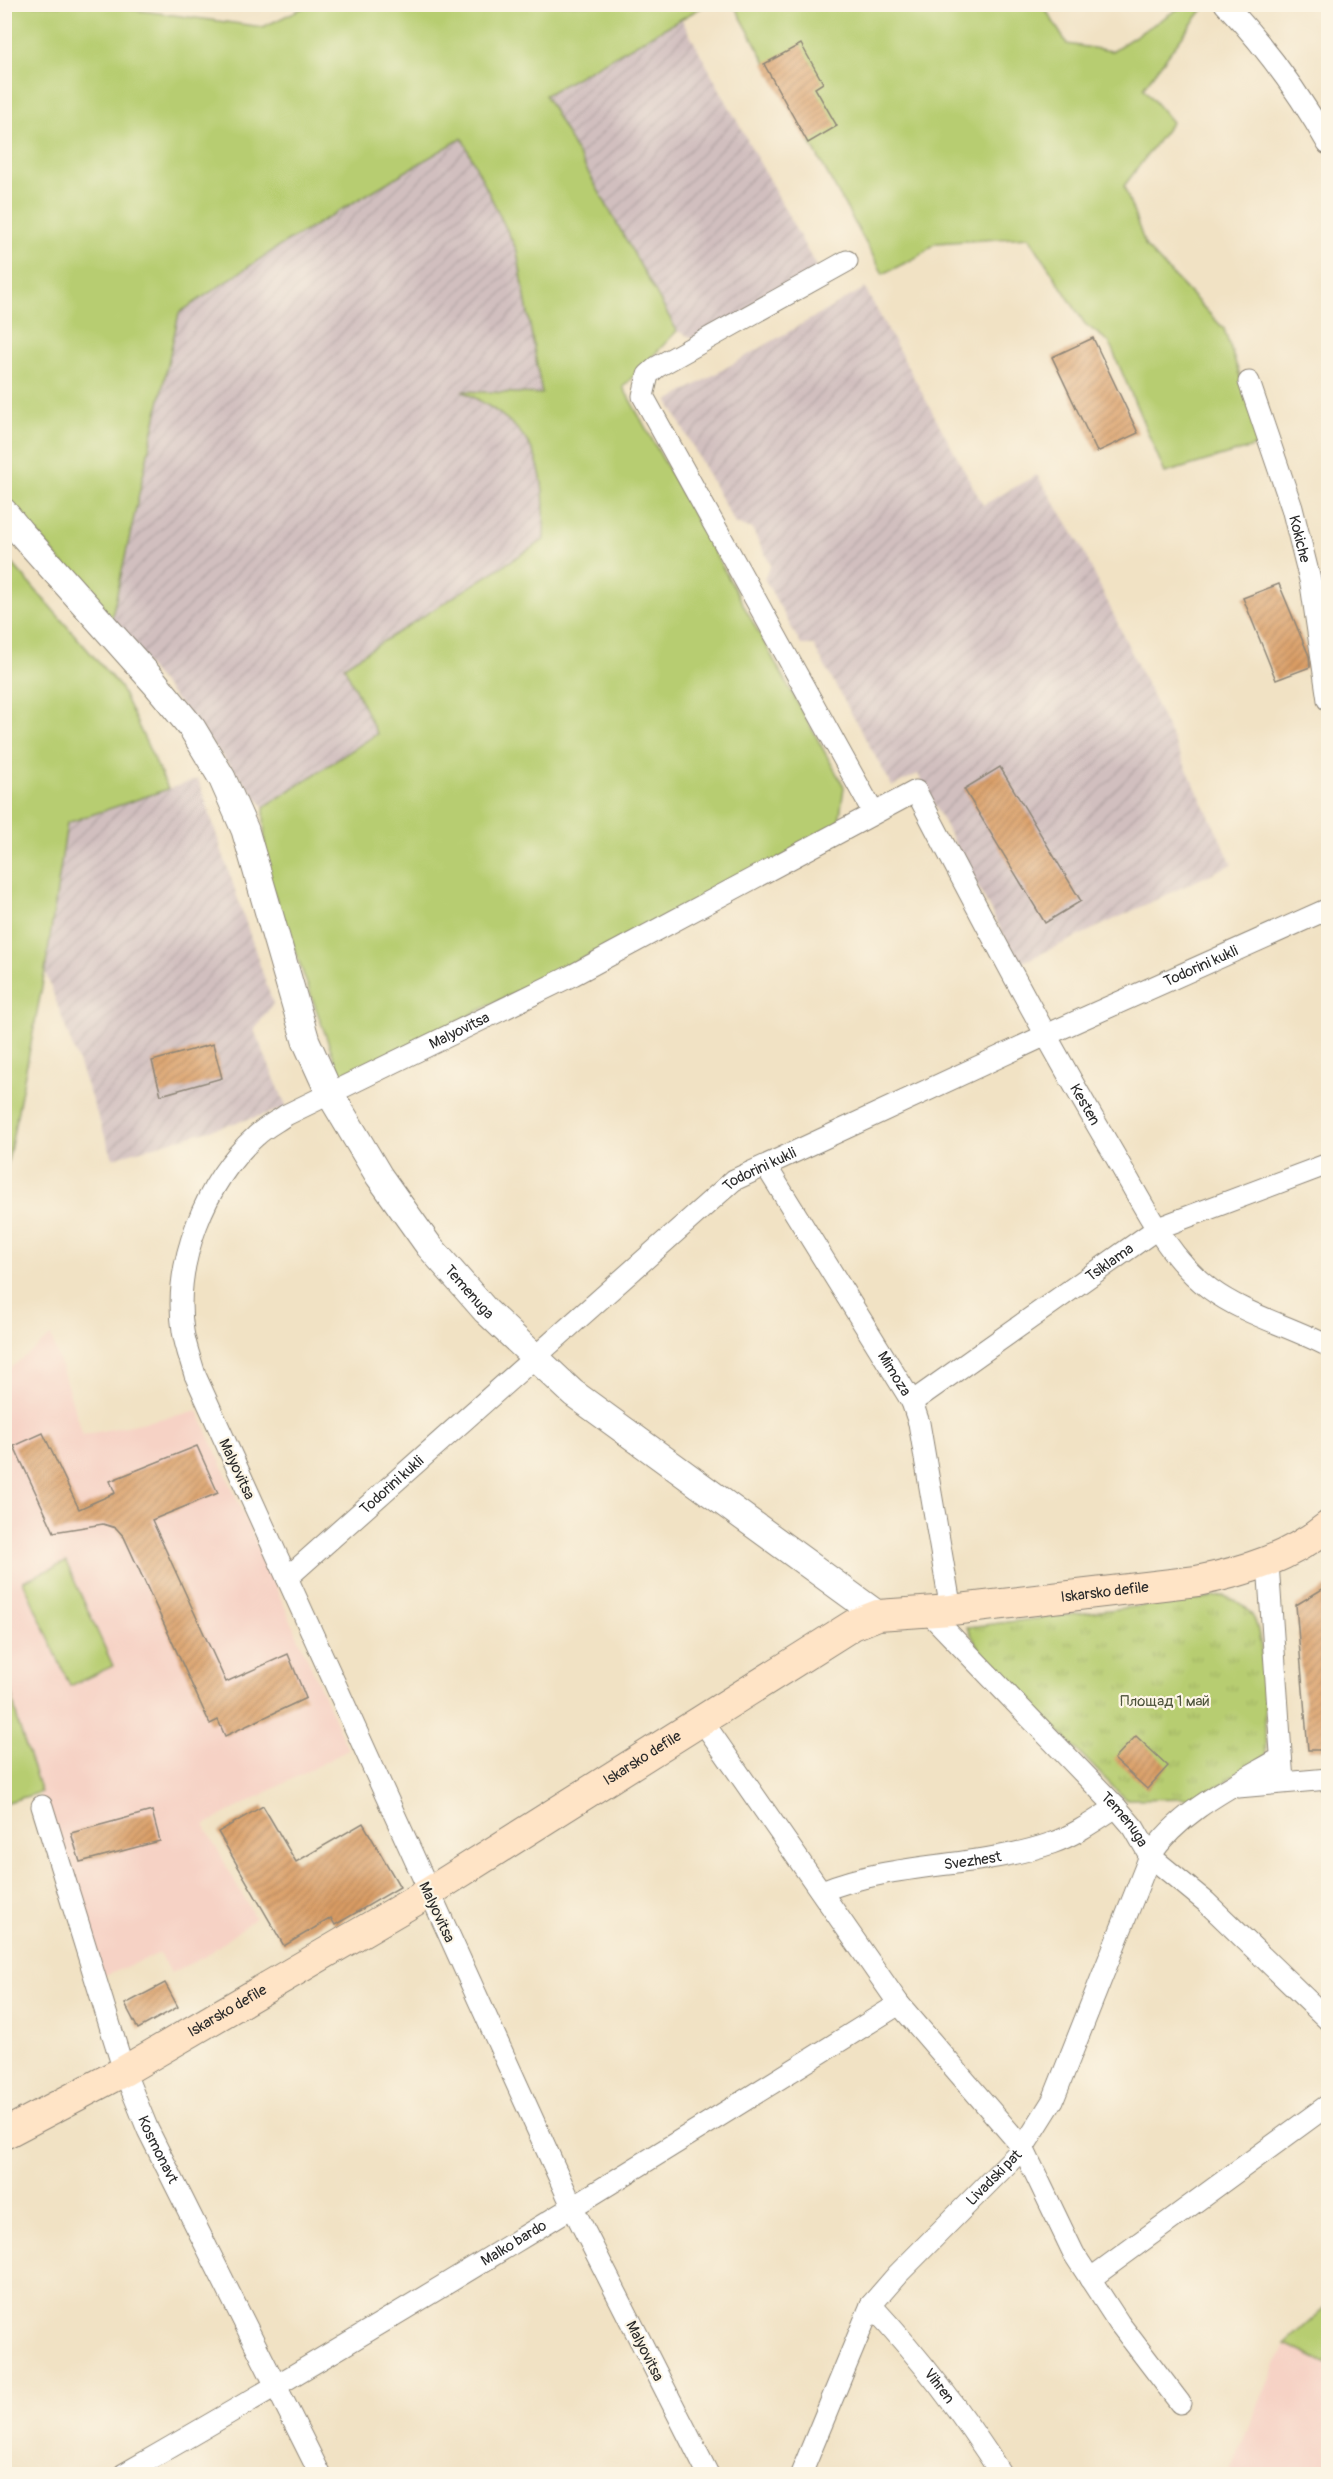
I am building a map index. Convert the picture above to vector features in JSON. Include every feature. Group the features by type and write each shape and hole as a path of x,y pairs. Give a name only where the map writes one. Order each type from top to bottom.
{"main road":[{"name":"Iskarsko defile","path":"4,2134 124,2071 428,1893 828,1639 878,1615 940,1611 1197,1581 1268,1563 1293,1551 1329,1526"}],"street":[{"path":"1225,4 1258,38 1304,101 1329,144"},
{"path":"847,261 657,367 648,375 643,396 873,812"},
{"name":"Kokiche","path":"1249,382 1292,508 1311,584 1329,700"},
{"name":"Temenuga","path":"4,512 192,728 222,778 245,830 306,1041 330,1094 379,1176 429,1246 534,1358 573,1393 878,1615"},
{"name":"Malyovitsa","path":"708,2475 573,2208 428,1893 195,1375 183,1331 182,1283 192,1234 209,1199 231,1164 255,1136 286,1115 573,975 873,812 916,791"},
{"name":"Kesten","path":"916,791 1044,1036 1158,1228 1186,1267 1210,1289 1234,1304 1329,1346"},
{"name":"Todorini kukli","path":"287,1578 734,1180 1044,1036 1329,909"},
{"name":"Tsiklama","path":"912,1402 1158,1228 1329,1164"},
{"name":"Mimoza","path":"766,1166 912,1402 919,1423 940,1611"},
{"path":"1268,1563 1283,1782"},
{"name":"Temenuga","path":"940,1611 1116,1807 1134,1828 1150,1856 1206,1902 1329,2020"},
{"path":"701,1719 899,2004 1023,2148 1074,2254 1089,2279 1119,2323 1180,2403"},
{"name":"Livadski pat","path":"801,2475 871,2305 898,2274 1023,2148 1053,2100 1150,1856 1163,1837 1180,1820 1281,1758"},
{"path":"1231,1788 1329,1779"},
{"name":"Kosmonavt","path":"42,1806 124,2071 148,2130 320,2475"},
{"name":"Svezhest","path":"822,1891 866,1876 1024,1850 1053,1843 1116,1807"},
{"name":"Malko bardo","path":"124,2475 275,2388 573,2208 899,2004"},
{"path":"1089,2279 1329,2105"},
{"name":"Vihren","path":"871,2305 914,2351 951,2398 1001,2475"}],"shaded area":[{"path":"681,18 819,272 699,341 677,331 545,95"},
{"path":"462,138 517,251 542,394 463,391 493,407 518,428 536,454 545,495 544,540 345,666 378,733 264,807 111,621 179,313 275,249"},
{"path":"865,288 983,505 1037,475 1079,542 1232,864 1019,964 918,774 892,786 813,645 801,645 764,578 771,565 752,529 735,524 668,401"},
{"path":"198,779 273,1004 254,1030 287,1108 113,1158 45,971 67,823"},
{"path":"51,1336 83,1435 198,1411 348,1750 204,1825 255,1918 206,1956 171,1973 160,1953 95,1980 19,1726 4,1661 4,1373"},
{"path":"1285,2344 1328,2364 1328,2474 1228,2474"}],"green space":[{"path":"311,4 706,5 545,95 677,331 623,387 844,787 838,829 342,1080 265,869 264,807 377,734 344,666 544,540 543,488 539,467 532,449 507,419 462,391 542,394 517,251 462,138 275,249 179,313 111,621 5,495 4,5 98,5 263,27"},
{"path":"734,5 1043,5 1067,44 1112,51 1184,5 1206,5 1143,88 1172,122 1124,186 1146,247 1224,329 1263,444 1165,473 1109,342 1085,324 1029,237 936,243 917,257 883,274"},
{"path":"5,555 120,687 168,789 67,823 45,971 5,1177"},
{"path":"66,1562 113,1666 70,1686 23,1581"},
{"name":"Площад 1 май","path":"1224,1596 1246,1608 1253,1616 1259,1633 1263,1667 1266,1756 1199,1798 1125,1799 981,1652 967,1627"},
{"path":"4,1661 19,1726 41,1792 5,1803"},
{"path":"1328,2305 1328,2364 1285,2344"}],"building":[{"path":"801,44 823,83 815,88 837,126 808,143 764,64"},
{"path":"1093,338 1138,433 1097,452 1052,357"},
{"path":"1279,584 1309,656 1310,667 1276,680 1243,598"},
{"path":"1000,767 1081,901 1045,923 964,789"},
{"path":"213,1044 222,1078 161,1095 152,1061"},
{"path":"43,1433 79,1509 115,1493 110,1481 197,1446 218,1493 152,1520 226,1682 288,1654 306,1698 225,1736 218,1720 210,1724 124,1537 116,1528 103,1524 54,1532 14,1446"},
{"path":"1329,1585 1329,1750 1308,1750 1296,1605"},
{"path":"1136,1736 1168,1766 1147,1789 1114,1759"},
{"path":"263,1806 296,1862 363,1823 400,1887 335,1925 331,1918 284,1946 218,1832"},
{"path":"152,1811 160,1841 80,1862 71,1833"},
{"path":"165,1983 178,2007 138,2029 125,2004"}]}
